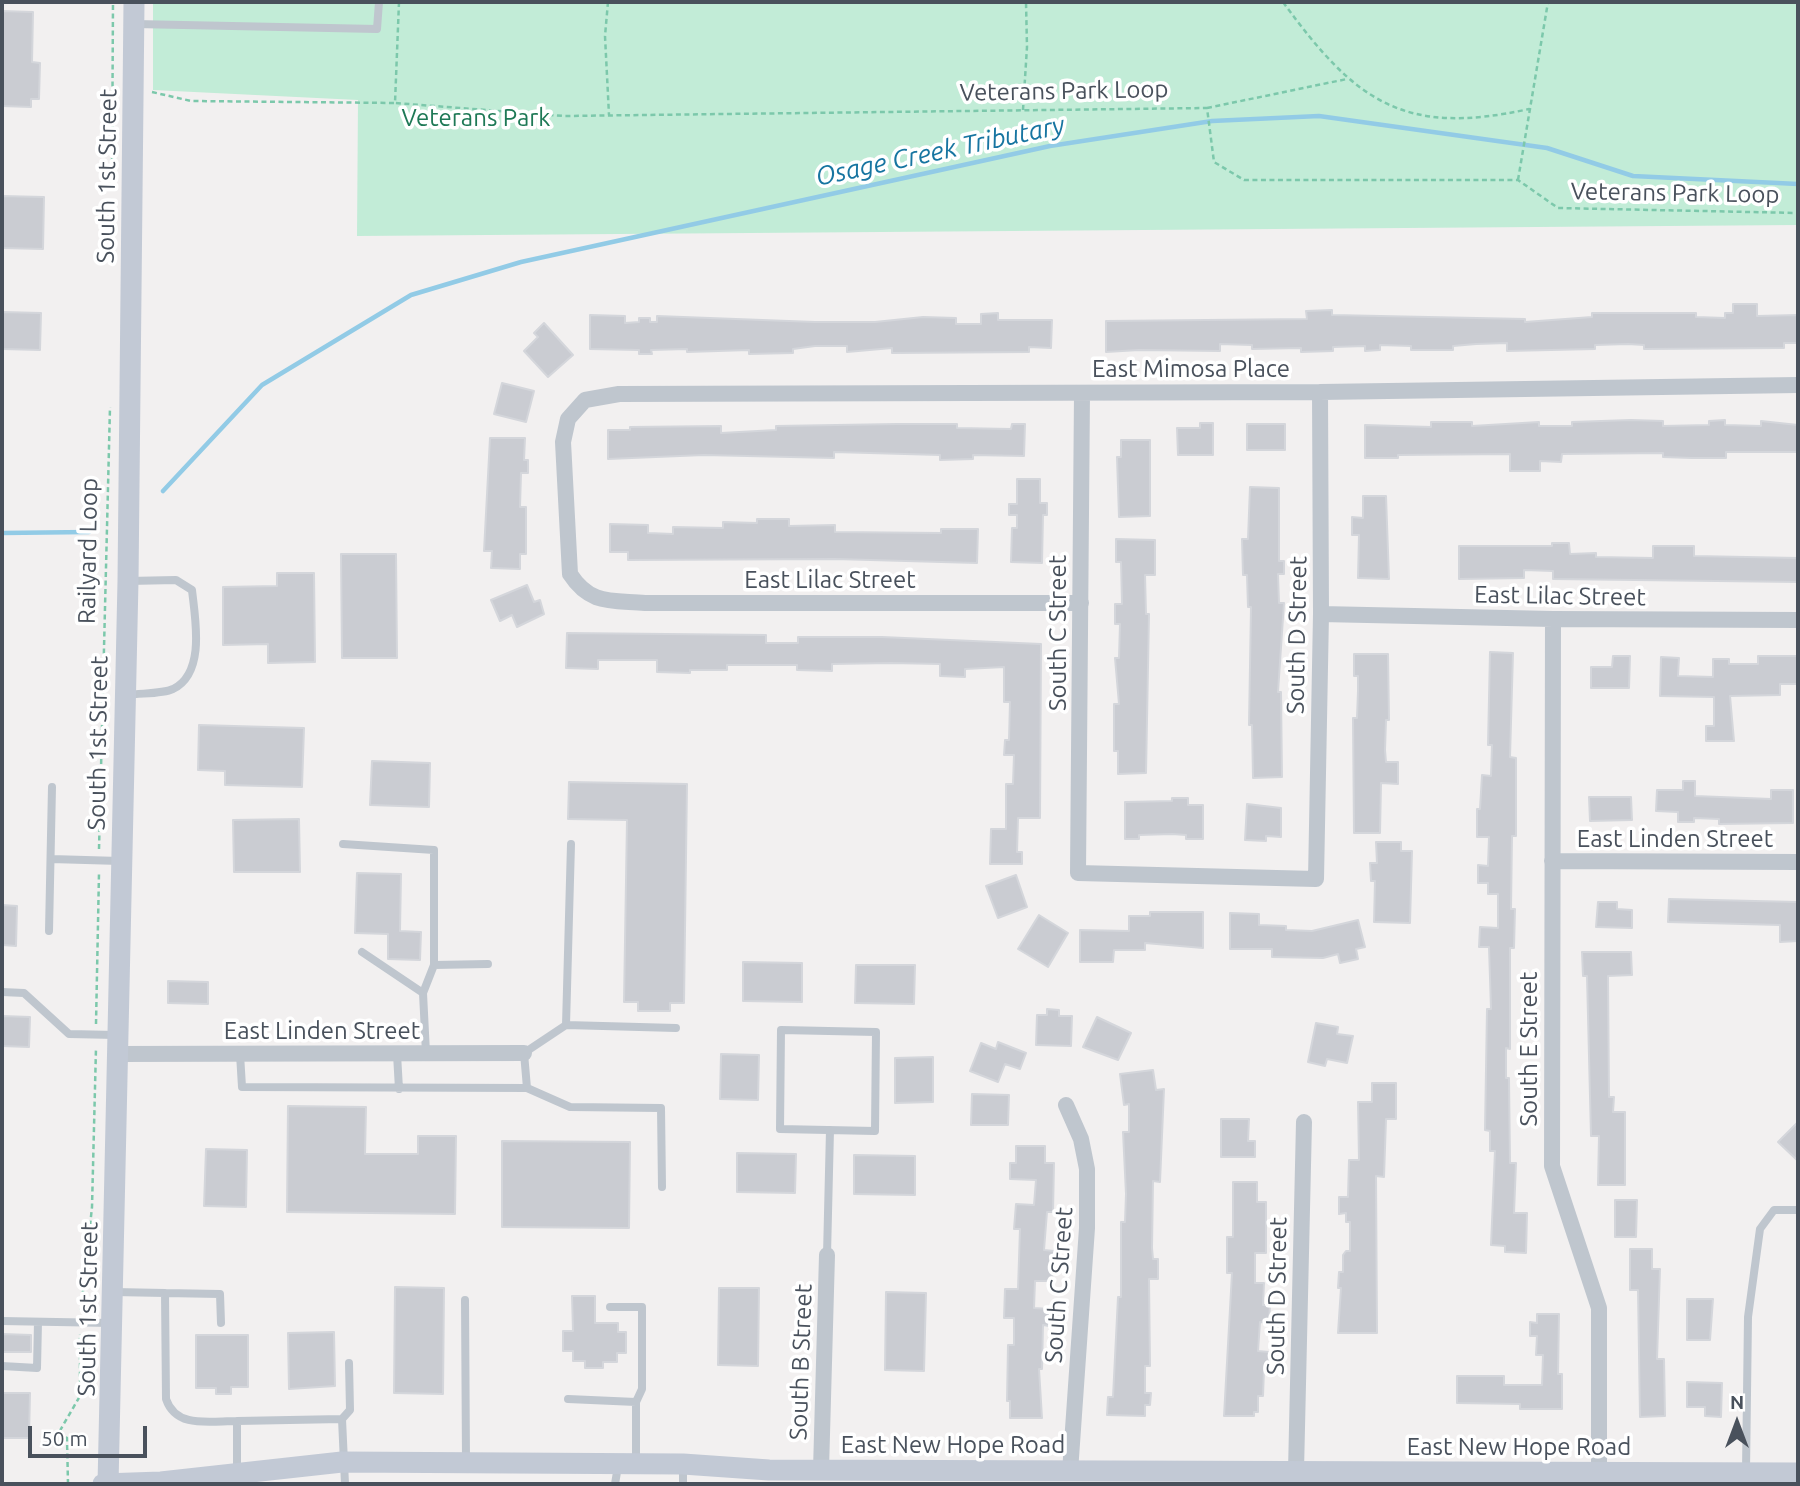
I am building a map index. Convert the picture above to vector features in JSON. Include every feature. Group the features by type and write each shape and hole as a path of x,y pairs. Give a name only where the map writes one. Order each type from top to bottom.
{"street":[{"name":"South 1st Street","path":"108,1484 114,1323 128,580 134,2"},
{"name":"East Mimosa Place","path":"582,591 570,574 563,442 568,419 585,400 619,394 1320,392 1798,385"},
{"name":"South D Street","path":"1316,879 1321,614 1320,392"},
{"name":"South C Street","path":"1082,393 1078,873 1316,879"},
{"name":"East Lilac Street","path":"582,591 601,600 645,603 1081,603"},
{"name":"East Lilac Street","path":"1321,614 1798,620"},
{"name":"South E Street","path":"1553,619 1552,1166 1599,1308 1599,1471"},
{"name":"East Linden Street","path":"1552,861 1798,862"},
{"name":"East Linden Street","path":"119,1045 240,1054 524,1053"},
{"name":"South C Street","path":"1066,1105 1081,1139 1087,1169 1087,1228 1070,1472"},
{"name":"South D Street","path":"1296,1471 1304,1122"},
{"name":"South B Street","path":"821,1477 827,1255"},
{"name":"East New Hope Road","path":"103,1484 279,1473 342,1462 466,1461 627,1463 683,1474 769,1473 821,1477 1070,1472 1296,1471 1405,1474 1599,1471 1670,1479 1746,1473 1798,1473"}],"lane":[{"path":"134,24 377,29 379,2"},
{"path":"125,695 173,689 190,672 197,634 192,590 176,580 128,580"},
{"path":"49,931 52,787"},
{"path":"343,844 434,850 433,965 423,993 426,1053"},
{"path":"566,1025 572,844"},
{"path":"51,859 122,861"},
{"path":"362,952 423,993"},
{"path":"433,965 488,964"},
{"path":"2,992 24,993 69,1034 119,1045"},
{"path":"527,1088 524,1053 566,1025 676,1028"},
{"path":"781,1030 876,1032 875,1130 830,1130 780,1129 781,1030"},
{"path":"240,1054 242,1087 527,1088 570,1107 661,1108 662,1186"},
{"path":"397,1054 399,1089"},
{"path":"827,1255 830,1130"},
{"path":"1746,1473 1748,1317 1760,1228 1774,1210 1798,1210"},
{"path":"114,1292 220,1294 221,1323"},
{"path":"165,1293 166,1399 170,1412 180,1419 195,1422 342,1419"},
{"path":"465,1300 466,1461"},
{"path":"610,1307 642,1307 642,1389 636,1402 627,1463 615,1484"},
{"path":"2,1321 114,1323"},
{"path":"2,1366 37,1368 38,1322"},
{"path":"345,1484 342,1419 350,1410 349,1363"},
{"path":"568,1399 636,1402"},
{"path":"230,1477 237,1421"}],"path":[{"path":"112,183 113,2"},
{"path":"396,103 400,2"},
{"path":"608,2 605,36 609,115"},
{"path":"1023,110 1027,47 1026,2"},
{"path":"1283,2 1347,79 1407,114 1488,118 1529,109"},
{"path":"1207,108 1214,162 1244,180 1518,180 1548,2"},
{"name":"Veterans Park Loop","path":"152,92 191,101 396,103 564,116 1207,108 1347,79"},
{"name":"Veterans Park Loop","path":"1518,180 1558,208 1798,214"},
{"name":"Railyard Loop","path":"100,828 111,401"},
{"path":"96,1016 99,891"},
{"path":"68,1484 67,1438 58,1434 79,1396 81,1289 92,1208 96,1055"}],"green space":[{"name":"Veterans Park","path":"153,2 1798,2 1798,225 357,236 358,100 153,90"}],"building":[{"path":"2,11 33,12 32,62 40,63 39,99 31,99 31,107 2,106"},
{"path":"2,196 44,197 43,249 2,248"},
{"path":"1733,304 1757,304 1757,316 1798,315 1798,343 1784,343 1784,348 1644,349 1644,345 1628,344 1595,345 1595,349 1507,351 1507,343 1453,346 1453,350 1411,350 1411,346 1380,345 1380,350 1365,351 1365,346 1301,352 1301,348 1252,349 1252,345 1220,344 1220,351 1106,352 1106,321 1307,319 1306,311 1332,310 1332,315 1525,319 1525,322 1592,317 1592,313 1696,313 1696,317 1725,318 1725,313 1733,313"},
{"path":"3,312 41,313 40,350 3,349"},
{"path":"998,313 998,320 1052,320 1051,348 1029,347 1029,352 892,353 892,348 847,352 847,346 815,346 793,349 793,353 749,354 749,350 651,350 652,354 639,354 639,350 590,349 590,315 625,316 625,323 639,322 639,318 650,318 650,322 657,322 657,316 815,322 875,322 923,317 956,318 956,324 981,324 981,314"},
{"path":"544,323 573,355 548,377 524,351 538,337 534,333"},
{"path":"502,383 534,391 526,422 494,414"},
{"path":"1725,420 1725,425 1761,426 1761,421 1798,425 1798,452 1726,452 1726,458 1663,457 1663,453 1562,454 1561,462 1540,461 1540,471 1510,471 1510,454 1365,458 1365,425 1431,427 1431,422 1472,422 1472,426 1539,422 1539,426 1572,426 1572,422 1663,421 1663,426 1709,425 1709,421"},
{"path":"1200,423 1213,423 1213,455 1178,455 1177,428 1200,428"},
{"path":"957,424 957,428 1011,429 1012,424 1025,424 1024,456 973,455 973,459 940,460 940,455 834,452 834,458 704,455 608,459 608,430 630,430 630,427 721,426 721,433 776,430 776,426"},
{"path":"1247,424 1285,424 1285,450 1247,450"},
{"path":"490,438 525,438 524,460 528,460 528,473 521,473 520,507 526,507 526,554 520,554 520,569 491,568 492,551 484,551"},
{"path":"1121,440 1150,440 1150,516 1119,517 1117,457 1121,457"},
{"path":"1017,479 1040,479 1040,503 1047,503 1047,515 1043,515 1042,563 1011,562 1012,528 1017,528 1017,515 1009,515 1009,504 1017,504"},
{"path":"1250,487 1279,488 1279,561 1284,561 1284,574 1278,574 1279,603 1284,603 1278,692 1281,692 1282,777 1253,778 1252,725 1249,725 1251,607 1248,607 1247,575 1243,575 1242,539 1248,539"},
{"path":"1363,496 1386,496 1389,579 1358,578 1359,535 1352,535 1352,517 1363,518"},
{"path":"757,519 789,519 789,526 835,525 835,532 941,533 941,529 978,529 977,563 835,559 628,560 628,552 610,552 610,524 648,525 648,533 673,534 673,527 723,528 723,522 757,523"},
{"path":"1116,539 1155,540 1155,575 1145,575 1146,614 1149,614 1146,773 1118,774 1118,751 1114,751 1114,704 1119,704 1115,658 1119,658 1120,624 1115,624 1115,604 1122,604 1121,562 1116,562"},
{"path":"1552,543 1569,543 1570,554 1596,553 1596,557 1653,558 1653,546 1694,546 1694,556 1798,558 1798,582 1553,579 1553,571 1524,570 1524,578 1459,579 1459,546 1552,546"},
{"path":"341,554 396,554 397,658 342,658"},
{"path":"277,573 314,573 315,662 268,663 268,644 223,645 223,587 277,586"},
{"path":"527,585 534,602 540,600 544,614 517,627 512,615 500,621 491,600"},
{"path":"567,633 766,635 766,643 798,643 798,637 882,637 1041,644 1040,818 1018,818 1017,852 1022,852 1022,864 990,864 991,829 1006,829 1006,784 1013,784 1014,755 1004,755 1005,740 1009,740 1010,702 1004,702 1004,667 965,669 965,677 940,676 940,664 832,664 832,671 797,670 797,665 727,665 727,670 690,670 690,673 657,672 657,660 598,660 598,669 566,668"},
{"path":"1490,652 1513,653 1510,757 1516,758 1516,836 1512,836 1511,909 1515,909 1514,948 1510,948 1510,1049 1506,1048 1506,1078 1509,1078 1510,1163 1516,1163 1514,1213 1527,1213 1526,1253 1505,1252 1505,1246 1491,1245 1495,1151 1490,1151 1490,1131 1485,1130 1487,1009 1491,1009 1489,947 1479,947 1480,927 1498,928 1498,894 1488,894 1488,883 1478,883 1478,865 1488,866 1489,837 1477,837 1477,809 1480,809 1482,775 1491,776 1492,745 1488,745"},
{"path":"1354,654 1388,654 1389,720 1386,720 1385,750 1386,762 1398,762 1398,784 1381,783 1380,833 1354,833 1353,718 1357,718 1358,676 1354,676"},
{"path":"1613,656 1630,656 1629,688 1591,688 1591,667 1612,667"},
{"path":"1758,656 1798,656 1798,684 1780,684 1780,695 1730,696 1734,741 1706,741 1706,726 1714,726 1714,697 1660,696 1661,657 1679,658 1678,676 1713,677 1713,659 1729,659 1729,664 1758,664"},
{"path":"199,725 304,728 302,787 225,785 225,771 198,770"},
{"path":"372,761 430,763 429,807 370,805"},
{"path":"1683,781 1695,781 1695,796 1771,799 1771,790 1793,790 1793,823 1719,824 1719,819 1694,818 1694,822 1678,822 1678,812 1656,811 1657,790 1683,790"},
{"path":"569,782 687,784 684,1003 670,1003 670,1011 638,1011 638,1002 624,1002 627,820 568,819"},
{"path":"1589,797 1631,797 1632,820 1590,821"},
{"path":"1172,798 1188,798 1188,805 1203,805 1203,839 1186,839 1186,835 1172,834 1139,835 1139,839 1125,839 1125,802 1172,801"},
{"path":"1247,804 1281,808 1281,837 1266,836 1266,841 1245,840"},
{"path":"299,819 300,872 234,872 233,820"},
{"path":"1376,842 1401,842 1401,851 1412,851 1410,923 1374,922 1375,881 1371,881 1370,863 1377,863"},
{"path":"357,873 401,874 400,931 421,932 420,960 388,959 388,934 355,933"},
{"path":"1016,875 1027,907 998,918 986,886"},
{"path":"1669,899 1798,902 1798,941 1780,942 1780,925 1668,922"},
{"path":"1598,902 1617,902 1617,909 1632,910 1632,928 1596,927"},
{"path":"2,905 17,906 16,946 2,945"},
{"path":"1150,912 1203,912 1203,948 1145,943 1145,950 1114,950 1113,962 1080,962 1080,930 1129,931 1129,916 1150,916"},
{"path":"1230,913 1259,914 1259,925 1286,926 1286,930 1312,931 1358,920 1365,947 1356,949 1358,959 1340,963 1338,954 1323,958 1272,957 1272,949 1230,949"},
{"path":"1039,915 1068,933 1048,967 1018,949"},
{"path":"1582,952 1631,952 1632,975 1608,976 1609,1097 1614,1097 1613,1112 1625,1112 1625,1185 1598,1185 1599,1136 1591,1136 1587,976 1583,976"},
{"path":"743,962 802,963 802,1002 743,1001"},
{"path":"856,965 915,965 914,1004 855,1003"},
{"path":"168,981 208,982 208,1004 168,1003"},
{"path":"1047,1009 1059,1010 1059,1016 1072,1016 1071,1046 1036,1045 1037,1015 1047,1015"},
{"path":"2,1016 30,1017 29,1047 2,1046"},
{"path":"1097,1017 1131,1033 1118,1060 1083,1047"},
{"path":"1316,1023 1338,1027 1337,1034 1353,1036 1347,1063 1327,1059 1325,1066 1308,1062"},
{"path":"998,1042 1026,1053 1020,1069 1005,1064 998,1082 970,1071 981,1043 996,1049"},
{"path":"721,1054 759,1055 758,1100 720,1099"},
{"path":"933,1057 933,1102 895,1103 895,1058"},
{"path":"1153,1070 1156,1090 1164,1089 1160,1182 1153,1181 1152,1248 1153,1259 1158,1259 1158,1279 1149,1279 1150,1366 1145,1366 1145,1393 1151,1393 1150,1405 1145,1405 1145,1416 1107,1415 1108,1397 1113,1397 1118,1297 1121,1297 1121,1222 1125,1222 1126,1194 1123,1132 1129,1132 1129,1104 1124,1105 1120,1074"},
{"path":"1372,1083 1396,1083 1396,1119 1386,1119 1384,1177 1376,1176 1377,1333 1338,1333 1341,1288 1338,1288 1339,1272 1343,1272 1343,1255 1350,1251 1350,1222 1346,1222 1346,1213 1339,1214 1339,1197 1348,1197 1349,1160 1359,1160 1358,1102 1372,1102"},
{"path":"972,1094 1009,1095 1008,1125 971,1125"},
{"path":"288,1106 366,1107 365,1154 418,1154 418,1136 456,1136 455,1214 287,1212"},
{"path":"1221,1119 1249,1119 1248,1141 1255,1141 1255,1157 1221,1157"},
{"path":"1798,1122 1798,1161 1778,1142"},
{"path":"502,1141 630,1142 629,1228 502,1227"},
{"path":"1016,1146 1045,1146 1045,1163 1054,1163 1053,1212 1047,1212 1044,1250 1054,1251 1052,1281 1035,1281 1034,1308 1050,1309 1049,1326 1043,1325 1042,1369 1039,1369 1042,1418 1010,1418 1010,1401 1007,1401 1008,1345 1014,1345 1014,1318 1004,1318 1005,1289 1018,1289 1020,1229 1014,1229 1016,1204 1034,1205 1036,1180 1010,1179 1010,1163 1016,1163"},
{"path":"206,1149 247,1150 246,1207 204,1206"},
{"path":"737,1153 796,1154 795,1193 737,1192"},
{"path":"854,1155 915,1156 915,1195 854,1194"},
{"path":"1233,1182 1257,1182 1257,1202 1266,1202 1266,1253 1255,1253 1255,1283 1264,1283 1263,1305 1270,1305 1269,1323 1260,1322 1258,1351 1269,1352 1269,1369 1264,1369 1263,1396 1258,1396 1258,1412 1254,1412 1254,1416 1224,1416 1232,1273 1227,1273 1227,1237 1233,1237"},
{"path":"1615,1200 1637,1200 1636,1237 1615,1237"},
{"path":"1630,1249 1652,1249 1652,1269 1660,1269 1657,1359 1664,1359 1665,1416 1640,1417 1638,1290 1630,1290"},
{"path":"395,1287 444,1288 443,1394 394,1393"},
{"path":"719,1288 759,1288 758,1366 718,1365"},
{"path":"886,1292 926,1293 924,1371 885,1370"},
{"path":"572,1296 595,1296 595,1323 618,1323 618,1332 626,1332 626,1353 617,1353 617,1362 603,1362 603,1368 585,1368 585,1361 573,1361 573,1351 563,1351 563,1331 573,1331"},
{"path":"1687,1299 1713,1299 1710,1340 1687,1340"},
{"path":"1537,1314 1559,1314 1558,1374 1562,1374 1562,1409 1520,1409 1520,1404 1457,1403 1457,1376 1504,1376 1504,1385 1542,1385 1543,1355 1536,1355 1537,1336 1530,1336 1530,1322 1537,1323"},
{"path":"334,1332 335,1386 289,1389 288,1333"},
{"path":"2,1334 31,1335 31,1352 2,1352"},
{"path":"196,1335 248,1335 248,1387 231,1387 231,1394 216,1394 216,1388 196,1388"},
{"path":"1687,1382 1722,1383 1721,1417 1705,1416 1705,1407 1687,1407"},
{"path":"2,1393 30,1393 29,1438 2,1438"}],"waterway":[{"name":"Osage Creek Tributary","path":"163,491 262,385 411,295 521,262 1050,146 1212,121 1319,116 1547,148 1633,176 1798,184"},
{"name":"Osage Creek Tributary","path":"2,533 89,532"}]}
